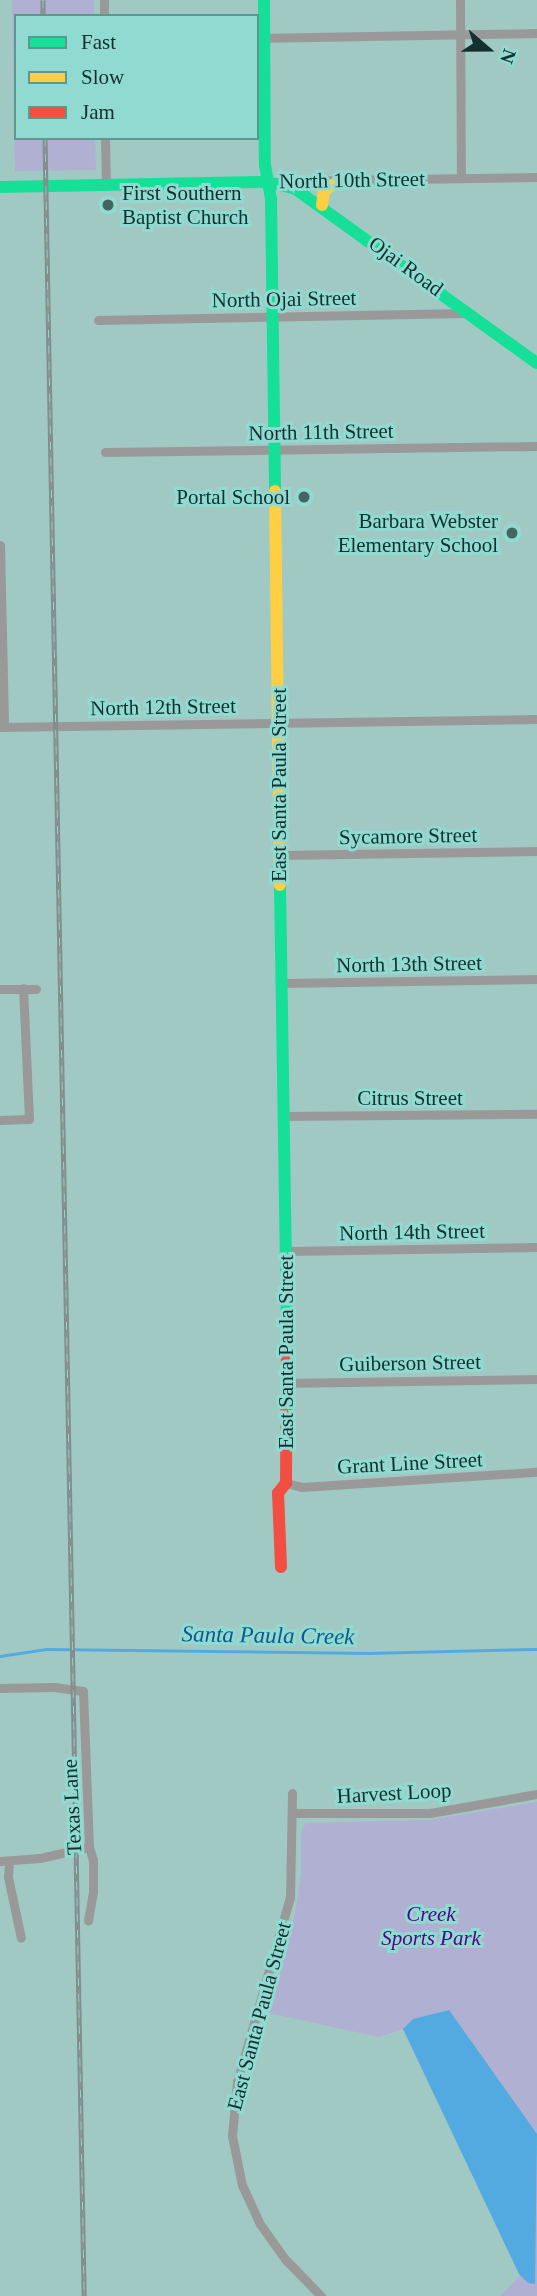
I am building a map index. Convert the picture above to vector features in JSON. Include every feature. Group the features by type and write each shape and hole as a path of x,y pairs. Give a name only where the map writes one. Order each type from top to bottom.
{"street":[{"name":"East Santa Paula Street","path":"264,0 261,38 267,183 271,200 281,983 288,1251 284,1382 286,1483 278,1493 281,1567"},
{"path":"460,0 461,178"},
{"path":"261,38 537,33"},
{"path":"105,140 106,186"},
{"name":"North 10th Street","path":"0,187 537,177"},
{"path":"321,205 324,190 341,180"},
{"name":"Ojai Road","path":"267,183 294,188 321,205 537,363"},
{"name":"North Ojai Street","path":"98,320 471,313"},
{"name":"North 11th Street","path":"105,452 537,446"},
{"path":"0,545 2,727"},
{"name":"North 12th Street","path":"2,727 537,719"},
{"name":"Sycamore Street","path":"280,855 537,851"},
{"name":"North 13th Street","path":"281,983 537,979"},
{"path":"0,1120 29,1119 23,988"},
{"path":"0,989 36,989"},
{"name":"Citrus Street","path":"284,1116 537,1114"},
{"name":"North 14th Street","path":"288,1251 537,1248"},
{"name":"Guiberson Street","path":"284,1382 537,1379"},
{"name":"Grant Line Street","path":"286,1483 302,1487 537,1472"},
{"name":"Texas Lane","path":"0,1688 54,1687 83,1691 89,1847 93,1860 93,1892 88,1921"},
{"name":"East Santa Paula Street","path":"292,1793 294,1814 290,1897 237,2082 232,2136 242,2185 260,2224 285,2259 321,2296"},
{"name":"Harvest Loop","path":"294,1814 430,1813 537,1794"},
{"path":"20,1938 4,1862 89,1847"}],"green space":[{"path":"12,0 94,0 94,14 14,14 14,114"},
{"path":"14,140 95,140 96,170 15,171"},
{"name":"Creek Sports Park","path":"537,1802 537,2296 500,2296 520,2276 404,2029 379,2037 269,2013 296,1909 301,1873 301,1831 306,1823 429,1820"}],"water":[{"path":"449,2010 537,2134 535,2284 528,2283 519,2274 403,2029 413,2019"}],"waterway":[{"name":"Santa Paula Creek","path":"0,1656 47,1649 368,1653 537,1649"}],"railway":[{"path":"43,0 43,14"},
{"path":"45,140 84,2296"}],"traffic: fast":[{"path":"264,0 265,165 271,200 275,491"},
{"path":"0,187 267,182 294,188 537,363"},
{"path":"280,885 287,1324"}],"traffic: slow":[{"path":"322,205 324,190 341,180"},
{"path":"275,491 280,885"}],"traffic: jam":[{"path":"281,1567 278,1493 286,1483 287,1324"}],"place":[{"name":"First Southern Baptist Church","path":"108,205"},
{"name":"Portal School","path":"304,497"},
{"name":"Barbara Webster Elementary School","path":"512,533"}]}
